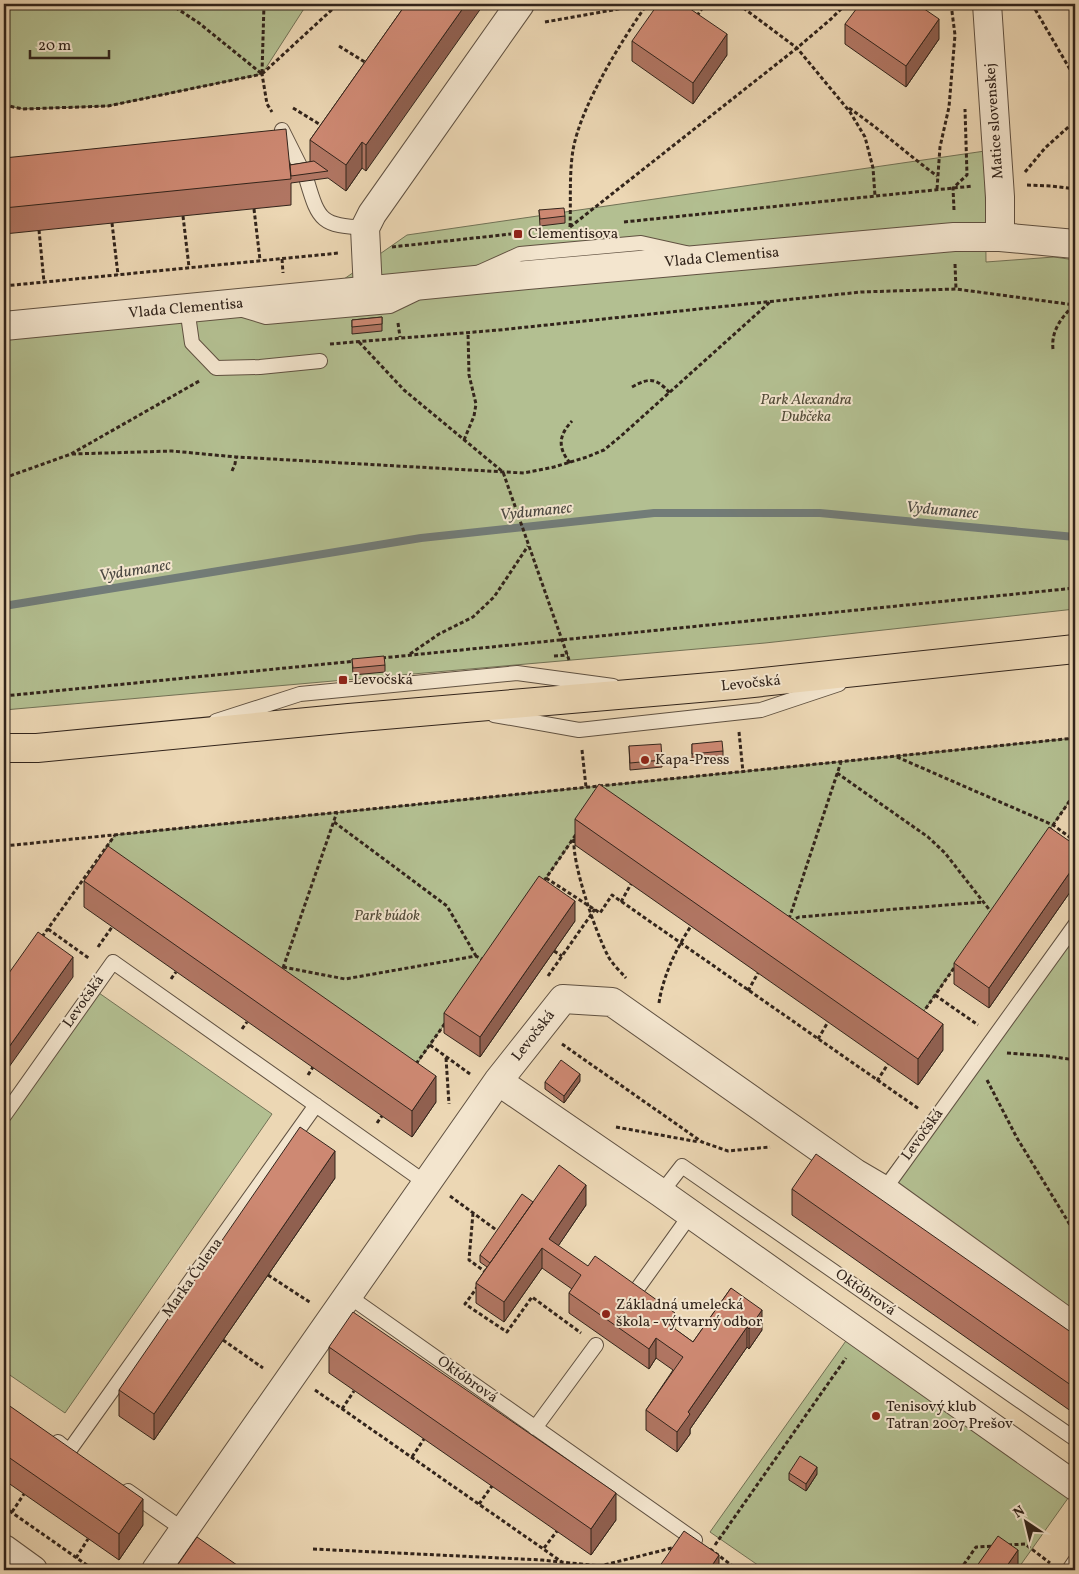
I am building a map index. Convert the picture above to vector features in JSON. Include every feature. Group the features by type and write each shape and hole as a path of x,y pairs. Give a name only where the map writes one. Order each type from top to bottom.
{"main road":[{"name":"Levočská","path":"4,748 37,748 459,708 658,692 1075,649"},
{"name":"Levočská","path":"4,755 37,748"}],"street":[{"path":"368,291 366,239 372,214 520,4"},
{"name":"Matice slovenskej","path":"987,4 1000,197 1000,237"},
{"name":"Vlada Clementisa","path":"4,326 954,237 1000,237 1075,244"},
{"name":"Levočská","path":"426,1183 495,1086 563,999 612,1002 813,1143 884,1190"},
{"path":"495,1086 692,1214 1075,1486"},
{"path":"156,1570 426,1183"},
{"path":"884,1190 1075,1328"},
{"path":"4,1549 33,1570"}],"lane":[{"path":"282,130 321,216 328,223 344,226 366,239"},
{"path":"226,305 266,317 390,306 447,283"},
{"path":"187,308 192,343 216,368 320,361"},
{"path":"459,708 580,730 761,710 876,671"},
{"path":"170,736 300,694 517,673 658,692"},
{"name":"Levočská","path":"884,1190 1075,925"},
{"name":"Levočská","path":"4,1116 113,962 426,1183"},
{"name":"Marka Čulena","path":"50,1437 73,1453 316,1105"},
{"name":"Októbrová","path":"661,1193 682,1166 1075,1439"},
{"path":"635,1292 692,1214"},
{"name":"Októbrová","path":"348,1295 689,1537"},
{"path":"535,1428 596,1345"},
{"path":"115,1482 184,1530"},
{"path":"674,1547 689,1537"},
{"path":"1069,1570 1075,1561"}],"path":[{"path":"170,4 199,23 262,74"},
{"path":"264,4 262,74 267,104 282,130"},
{"path":"4,106 23,109 108,106 262,74 338,4"},
{"path":"399,4 410,12"},
{"path":"570,227 573,150 579,125 601,80 647,4"},
{"path":"545,22 647,4"},
{"path":"694,20 705,4"},
{"path":"738,4 797,48 845,106 865,137 872,168 874,196"},
{"path":"570,227 797,48 831,20 846,4"},
{"path":"620,222 936,189 940,147 949,107 953,62 955,35 951,4"},
{"path":"1032,4 1075,78"},
{"path":"339,46 370,65"},
{"path":"845,106 867,120 906,154 938,176"},
{"path":"956,289 954,188 967,174 964,106"},
{"path":"293,108 325,127"},
{"path":"1025,173 1045,148 1075,121"},
{"path":"254,209 260,260"},
{"path":"183,216 190,267"},
{"path":"112,223 118,275"},
{"path":"562,228 580,226"},
{"path":"39,230 44,282"},
{"path":"4,286 260,260 366,239 518,234"},
{"path":"320,345 861,292 956,289 1075,305"},
{"path":"71,454 172,451 236,457 531,472 570,463 604,450 771,301"},
{"path":"1053,349 1053,335 1056,327 1075,305"},
{"path":"464,440 474,416 476,404 469,375 468,332"},
{"path":"358,341 404,390 503,472 528,546 494,597 473,617 439,634 409,655"},
{"path":"4,478 71,454 202,380 216,368"},
{"path":"632,387 654,380 670,393"},
{"path":"570,463 563,452 561,442 563,433 572,422"},
{"path":"232,471 236,457"},
{"path":"380,658 1075,588"},
{"path":"4,696 361,660"},
{"path":"4,846 1075,738"},
{"path":"895,756 1053,826 1075,841"},
{"path":"788,923 841,762"},
{"path":"837,773 928,837 945,853 992,913"},
{"path":"607,790 611,785"},
{"path":"1048,833 1075,793"},
{"path":"281,974 337,812"},
{"path":"334,822 447,906 476,956 487,962"},
{"path":"541,885 579,830"},
{"path":"38,943 115,835"},
{"path":"574,837 573,846 576,863 608,956 633,985"},
{"path":"104,850 111,855"},
{"path":"546,878 600,912 612,896 934,1120"},
{"path":"621,902 631,884"},
{"path":"788,923 799,917 983,902"},
{"path":"987,920 997,906"},
{"path":"788,923 792,926"},
{"path":"655,1033 661,989 680,943 691,926"},
{"path":"96,950 112,927"},
{"path":"48,929 107,970"},
{"path":"554,951 562,956"},
{"path":"283,967 345,979 476,956"},
{"path":"921,1015 957,964"},
{"path":"748,990 758,973"},
{"path":"935,995 994,1036"},
{"path":"414,1068 446,1022"},
{"path":"818,1039 828,1022"},
{"path":"558,1041 702,1142"},
{"path":"430,1046 495,1086"},
{"path":"984,1050 1075,1060"},
{"path":"446,1057 449,1107"},
{"path":"975,1062 988,1082 1017,1138 1075,1233"},
{"path":"877,1081 888,1064"},
{"path":"615,1127 702,1142 728,1151 813,1143"},
{"path":"450,1196 500,1233"},
{"path":"473,1213 469,1260 487,1272 465,1304 507,1332 532,1297 596,1345"},
{"path":"268,1275 317,1308"},
{"path":"712,1550 862,1335"},
{"path":"223,1340 271,1374"},
{"path":"313,1389 563,1562"},
{"path":"342,1409 354,1391"},
{"path":"412,1458 424,1439"},
{"path":"479,1504 492,1486"},
{"path":"12,1512 24,1494"},
{"path":"4,1507 94,1570"},
{"path":"544,1548 557,1531"},
{"path":"689,1537 712,1550 738,1570"},
{"path":"76,1558 88,1539"},
{"path":"1006,1546 1025,1544 1054,1565"},
{"path":"960,1570 976,1547 996,1546"},
{"path":"313,1549 542,1560 600,1566 674,1547"}],"green space":[{"path":"4,4 307,4 262,74 108,106 23,109 4,105"},
{"name":"Park Alexandra Dubčeka","path":"985,151 986,262 1054,257 1075,260 1075,609 765,643 4,710 4,327 324,293 407,235"},
{"name":"Park búdok","path":"1075,738 1075,793 921,1015 604,795 414,1068 104,850 115,835"},
{"path":"1075,932 1075,1317 882,1179"},
{"path":"99,993 272,1114 65,1413 4,1371 4,1125"},
{"name":"Tenisový klub Tatran 2007 Prešov","path":"848,1338 1071,1494 1017,1570 765,1570 710,1532"}],"building":[{"path":"406,4 466,4 366,145 362,142 346,165 310,140"},
{"path":"658,4 683,4 727,34 693,83 632,41"},
{"path":"860,4 917,4 939,19 906,66 845,24"},
{"path":"286,129 291,179 4,208 4,158"},
{"path":"314,161 328,171 291,176 290,165"},
{"path":"564,208 565,216 540,219 539,210"},
{"path":"382,317 382,324 352,327 352,320"},
{"path":"384,656 385,665 353,668 352,659"},
{"path":"722,741 723,751 692,754 692,744"},
{"path":"661,744 662,760 630,763 629,746"},
{"path":"599,784 943,1024 918,1059 575,819"},
{"path":"1049,827 1075,845 1075,865 989,988 954,963"},
{"path":"108,846 436,1076 412,1111 84,881"},
{"path":"539,876 575,901 480,1037 444,1013"},
{"path":"38,932 73,957 4,1054 4,980"},
{"path":"561,1060 580,1074 564,1096 545,1082"},
{"path":"300,1127 335,1151 154,1414 119,1390"},
{"path":"816,1154 1075,1335 1075,1388 792,1189"},
{"path":"559,1165 586,1185 549,1239 588,1266 595,1256 675,1313 667,1323 693,1342 731,1288 762,1310 749,1329 747,1327 688,1412 690,1414 677,1432 646,1410 683,1357 656,1338 649,1349 569,1293 581,1275 542,1248 504,1302 476,1283"},
{"path":"522,1194 533,1202 490,1263 480,1255"},
{"path":"353,1312 616,1493 591,1529 329,1347"},
{"path":"4,1402 143,1499 119,1534 4,1454"},
{"path":"800,1456 817,1467 806,1484 789,1473"},
{"path":"684,1531 719,1555 709,1570 657,1570"},
{"path":"998,1536 1018,1550 1004,1570 974,1570"},
{"path":"197,1537 244,1570 174,1570"}],"waterway":[{"name":"Vydumanec","path":"4,606 421,538 654,513 820,513 1075,537"}],"place":[{"name":"Clementisova","path":"518,234"},
{"name":"Levočská","path":"343,680"},
{"name":"Kapa-Press","path":"645,760"},
{"name":"Základná umelecká škola - výtvarný odbor","path":"606,1314"},
{"name":"Tenisový klub Tatran 2007 Prešov","path":"876,1416"}]}
